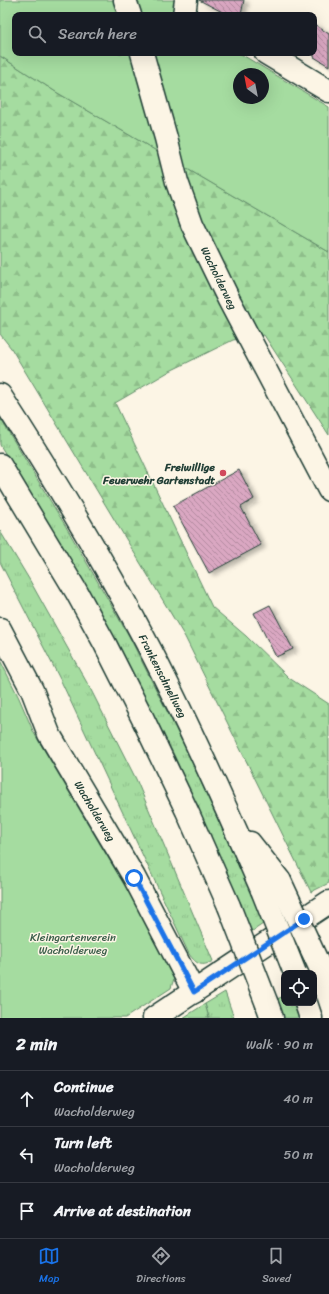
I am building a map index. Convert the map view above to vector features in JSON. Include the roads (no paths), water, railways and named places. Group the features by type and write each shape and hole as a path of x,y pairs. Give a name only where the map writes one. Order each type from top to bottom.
{"main road":[{"path":"125,0 129,12"},
{"path":"184,12 186,0"},
{"name":"Wacholderweg","path":"143,56 177,182 192,224 229,300 329,490"},
{"path":"271,56 329,91"},
{"name":"Frankenschnellweg","path":"0,395 43,463 127,606 195,739 231,818 271,886 294,970"},
{"path":"0,465 76,591 142,717 184,803 229,906 269,1011"},
{"name":"Wacholderweg","path":"0,629 32,690 49,734 134,878 194,992"},
{"path":"271,886 326,981"},
{"path":"154,1018 329,902"},
{"path":"307,1006 311,1018"}],"place":[{"name":"Freiwillige Feuerwehr Gartenstadt","path":"223,473"}],"park label":[{"name":"Kleingartenverein Wacholderweg","path":"73,943"}]}
